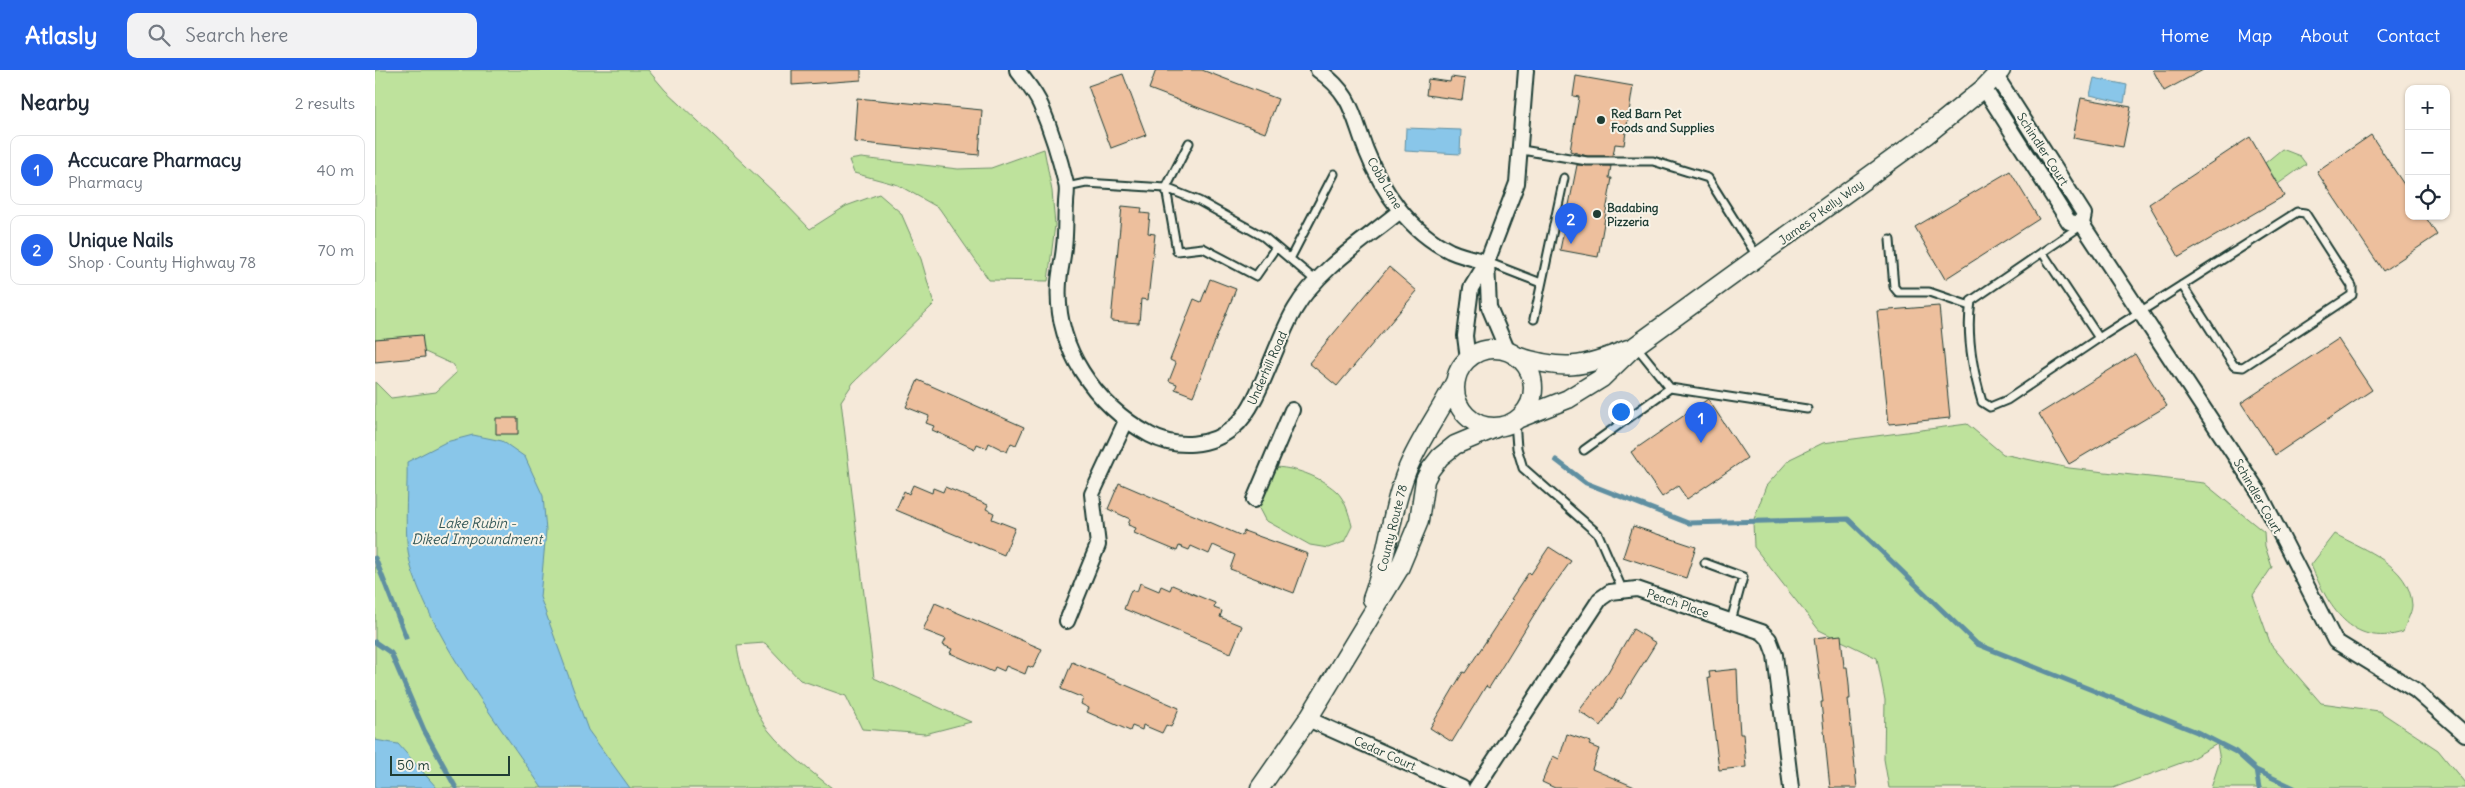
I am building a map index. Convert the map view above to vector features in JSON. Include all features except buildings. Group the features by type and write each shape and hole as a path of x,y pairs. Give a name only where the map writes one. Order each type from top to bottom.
{"street":[{"name":"Underhill Road","path":"1017,70 1041,104 1067,187 1065,247 1059,283 1061,313 1070,349 1085,378 1107,405 1126,421 1158,440 1172,444 1188,445 1207,442 1235,427 1247,412 1286,324 1315,280 1400,211"},
{"name":"Cobb Lane","path":"1318,70 1336,83 1349,101 1375,169 1400,211 1415,227 1451,252 1487,262"},
{"path":"1468,359 1465,336 1471,288 1487,262 1517,183 1522,150 1526,70"},
{"name":"Schindler Court","path":"1993,78 2069,222 2082,224 2260,494 2335,641 2415,690 2465,734"},
{"name":"James P Kelly Way","path":"1518,419 1567,399 1602,378 1635,346 1926,135 1993,78"},
{"path":"1487,262 1489,307 1512,354 1530,374 1533,386 1532,397 1527,408 1518,419 1498,427 1485,427 1474,422 1458,404 1455,392 1456,380 1460,369 1468,359 1487,350 1512,354"},
{"name":"James P Kelly Way","path":"1512,354 1555,366 1581,365 1635,346"},
{"name":"County Route 78","path":"1363,626 1379,582 1407,471 1416,450 1445,403 1456,380"},
{"path":"1254,500 1292,410"},
{"path":"1067,621 1098,545 1092,494 1126,421"},
{"name":"County Route 78","path":"1261,788 1308,719 1399,569 1413,540 1419,521 1425,480 1430,470 1440,457 1455,445 1498,427"},
{"path":"1476,788 1600,599 1610,592 1622,589"},
{"name":"Peach Place","path":"1622,589 1637,589 1761,632 1773,648 1791,788"},
{"name":"Cedar Court","path":"1308,719 1462,788"}],"lane":[{"path":"1189,143 1165,188 1177,251 1203,248 1256,276 1276,247"},
{"path":"1522,150 1587,161 1653,161 1708,178 1758,258"},
{"path":"1290,258 1334,174"},
{"path":"1534,319 1564,178"},
{"path":"1067,187 1086,183 1165,188 1199,201 1240,222 1276,247 1315,280"},
{"path":"2082,224 1971,301 1968,316 1977,384 1983,402 1990,407 2007,400 2099,338 2182,285 2297,212 2305,213 2352,286 2351,295 2243,367 2233,366 2182,285"},
{"path":"1890,240 1894,288 1898,292 1929,292 1970,306"},
{"path":"2042,252 2099,338"},
{"path":"1487,262 1541,283"},
{"path":"1635,346 1670,388 1807,409"},
{"path":"1584,450 1670,388"},
{"path":"1518,419 1517,448 1523,468 1598,534 1622,589"},
{"path":"1705,564 1743,577 1731,621"}],"green space":[{"path":"375,70 648,70 665,90 778,196 810,229 846,206 879,194 901,213 921,259 934,304 853,383 841,401 874,678 971,722 925,734 862,729 846,696 800,680 765,643 737,645 748,690 764,724 791,754 832,788 375,788 375,382 391,398 436,392 456,373 454,365 414,347 375,349"},
{"path":"1044,149 1052,191 1055,225 1048,281 989,280 939,208 898,185 854,173 849,160 861,158 958,169 991,168"},
{"path":"2282,149 2300,156 2306,164 2278,184 2265,163"},
{"path":"1967,424 2003,454 2069,468 2204,483 2264,532 2265,546 2272,567 2253,595 2271,645 2321,703 2379,711 2438,750 2465,783 2465,788 2211,788 2220,760 2217,744 2189,760 2113,788 1889,788 1884,759 1885,700 1877,658 1819,630 1754,547 1753,522 1766,486 1790,459 1823,443"},
{"path":"1272,467 1306,473 1322,481 1339,494 1344,502 1352,526 1344,542 1328,548 1310,545 1265,520 1252,495"},
{"path":"2335,534 2384,560 2403,579 2409,591 2412,605 2403,632 2385,635 2369,634 2356,629 2344,620 2334,608 2325,595 2311,565"}],"water":[{"path":"2094,78 2127,85 2124,103 2090,95"},
{"path":"1406,128 1461,130 1460,154 1405,151"},
{"name":"Lake Rubin - Diked Impoundment","path":"473,435 502,441 525,457 543,496 546,531 540,597 588,730 630,788 542,788 470,684 424,601 413,573 408,547 406,518 407,462 446,442"},
{"path":"375,740 398,744 437,788 375,788"}],"waterway":[{"path":"1556,460 1586,483 1688,523 1848,519 1977,644 2197,732 2236,752 2256,770 2294,788"},
{"path":"375,558 406,637"},
{"path":"375,642 391,653 424,730 456,788"},
{"path":"2256,770 2259,788"}],"place":[{"name":"Red Barn Pet Foods and Supplies","path":"1601,120"},
{"name":"Badabing Pizzeria","path":"1597,214"},
{"name":"Unique Nails","path":"1571,244"},
{"name":"Accucare Pharmacy","path":"1701,443"}]}
